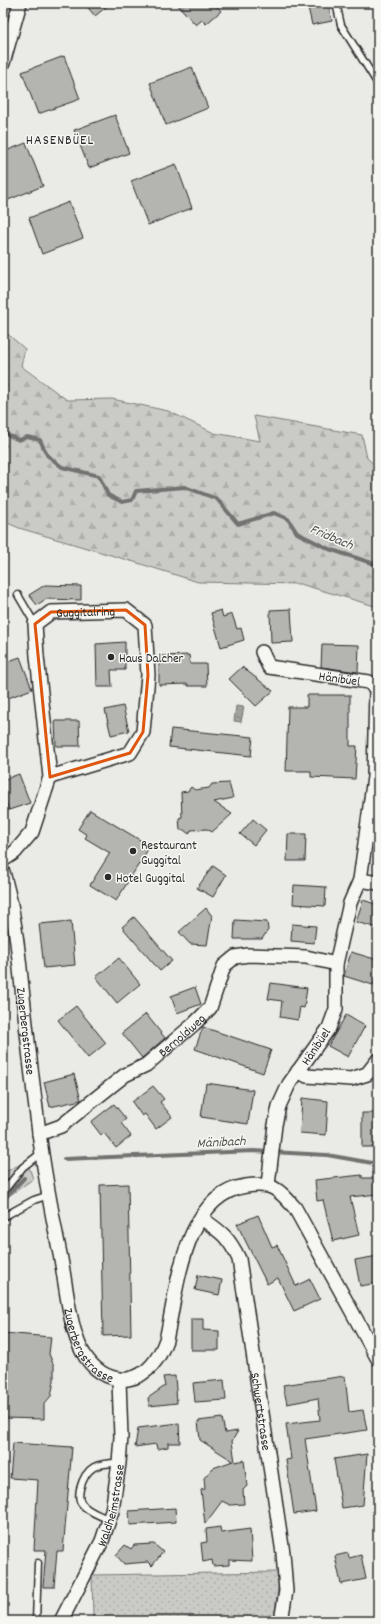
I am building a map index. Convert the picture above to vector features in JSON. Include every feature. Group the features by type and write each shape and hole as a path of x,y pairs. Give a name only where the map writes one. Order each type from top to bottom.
{"street":[{"path":"3,63 20,3"},
{"name":"Guggitalring","path":"35,624 51,612 126,610 145,624 148,675 144,732 130,753 50,777"},
{"path":"3,860 15,852 32,832 50,777 35,624"},
{"name":"Hänibüel","path":"262,652 269,667 369,682 376,689 374,777 360,880 350,903 336,964 336,1008 329,1028 298,1071 279,1106 268,1185"},
{"name":"Zugerbergstrasse","path":"3,872 13,915 18,948 39,1134 46,1181 72,1317 82,1350 87,1359 100,1372 108,1377 119,1380 132,1378 144,1373 153,1365 162,1351 166,1340 184,1252 201,1218 210,1205 226,1193 238,1187 268,1185"},
{"path":"360,880 378,883"},
{"name":"Bernoldweg","path":"39,1134 61,1126 126,1075 146,1066 194,1024 210,1008 224,966 235,957 248,955 306,958 336,964"},
{"name":"Hänibüel","path":"298,1071 307,1076 351,1079 367,1074 378,1060"},
{"path":"268,1185 281,1193 295,1208 378,1359"},
{"name":"Schwertstrasse","path":"201,1218 221,1232 231,1242 239,1259 283,1553 286,1591 281,1621"},
{"name":"Waldheimstrasse","path":"61,1621 102,1541 112,1511 121,1437 119,1380"}],"lane":[{"path":"336,3 341,25 378,84"},
{"path":"18,595 35,624"},
{"path":"3,1192 23,1167 42,1154"},
{"path":"3,1217 34,1200 49,1195"},
{"path":"109,1520 87,1509 80,1503 79,1495 81,1484 87,1471 98,1465 119,1463"},
{"path":"36,1621 38,1563"}],"highlighted area":[{"path":"126,610 145,625 148,675 143,732 130,753 50,777 35,624 51,612"}],"green space":[{"path":"3,330 25,349 21,366 67,400 112,399 168,411 214,433 260,441 254,416 362,435 367,458 378,468 378,607 300,584 198,582 19,528 3,521"},
{"path":"27,1161 33,1179 3,1200 3,1173"},
{"path":"280,1572 274,1621 93,1621 92,1575"}],"water":[{"path":"236,706 244,707 241,722 234,721"}],"building":[{"path":"84,3 111,3 95,16"},
{"path":"176,3 214,3 221,11 206,24 202,20 196,25"},
{"path":"307,3 328,3 332,21 312,25"},
{"path":"64,56 80,99 38,114 22,72"},
{"path":"192,67 208,108 166,125 150,83"},
{"path":"115,115 129,153 89,168 74,130"},
{"path":"26,143 43,186 3,202 3,152"},
{"path":"176,164 192,208 148,225 131,181"},
{"path":"69,202 83,238 42,254 29,218"},
{"path":"45,585 81,586 81,600 46,599 37,605 29,595"},
{"path":"291,609 293,642 271,643 270,610"},
{"path":"221,610 223,617 232,614 237,629 241,628 244,640 221,647 211,613"},
{"name":"Haus Dalcher","path":"125,642 125,670 111,670 112,687 97,687 96,644"},
{"path":"322,644 359,645 358,672 321,667"},
{"path":"189,655 190,664 206,664 207,686 188,686 188,684 159,685 159,656"},
{"path":"20,657 32,689 3,700 3,663"},
{"path":"242,667 273,691 256,706 229,679"},
{"path":"307,695 350,695 350,746 357,746 355,779 311,777 311,771 286,771 288,707 307,707"},
{"path":"123,706 129,731 111,735 105,710"},
{"path":"55,721 79,721 80,746 56,746"},
{"path":"171,729 253,737 251,756 169,747"},
{"path":"19,774 30,803 9,810 3,794 3,780"},
{"path":"229,783 233,798 214,802 232,814 212,832 207,829 191,830 189,834 184,830 180,830 179,818 182,817 181,792 188,791 191,787 195,790 209,788 212,784"},
{"path":"90,810 150,846 116,901 90,885 110,853 85,838 87,835 78,829"},
{"path":"253,819 266,830 254,845 240,834"},
{"path":"288,834 306,834 305,861 287,861"},
{"path":"213,866 226,875 213,897 197,888"},
{"path":"294,885 326,887 325,906 293,904"},
{"path":"363,900 378,905 378,928 356,922"},
{"path":"206,908 212,916 207,945 190,944 179,932"},
{"path":"134,917 172,961 160,971 122,927"},
{"path":"235,920 267,922 268,930 262,939 234,939"},
{"path":"71,921 75,965 44,968 39,924"},
{"path":"292,924 316,926 314,943 291,941"},
{"path":"351,952 378,960 378,982 375,981 373,985 344,976"},
{"path":"119,958 140,984 117,1003 96,977"},
{"path":"271,983 307,988 304,1008 300,1007 298,1020 280,1017 282,1001 268,999"},
{"path":"195,987 201,1004 177,1013 171,996"},
{"path":"76,1006 106,1043 88,1058 58,1020"},
{"path":"146,1014 165,1038 142,1058 122,1033"},
{"path":"346,1015 365,1026 348,1057 328,1046"},
{"path":"203,1027 271,1050 263,1073 195,1049"},
{"path":"74,1074 81,1100 50,1107 44,1082"},
{"path":"206,1083 253,1090 248,1124 201,1117"},
{"path":"153,1086 164,1099 160,1102 172,1117 156,1129 145,1114 142,1116 132,1102"},
{"path":"302,1098 328,1101 326,1135 300,1133"},
{"path":"114,1104 126,1119 121,1123 131,1136 116,1148 104,1133 101,1135 91,1122"},
{"path":"362,1113 378,1113 378,1147 362,1147"},
{"path":"362,1175 362,1178 378,1178 378,1194 350,1197 359,1235 333,1241 323,1200 317,1201 315,1180"},
{"path":"128,1184 131,1335 103,1336 100,1185"},
{"path":"258,1215 272,1247 277,1245 296,1286 310,1279 320,1299 294,1311 278,1278 267,1284 237,1224"},
{"path":"378,1256 378,1283 360,1286 355,1260"},
{"path":"198,1275 222,1280 219,1295 195,1290"},
{"path":"191,1319 203,1319 203,1330 219,1331 219,1350 191,1350"},
{"path":"3,1333 51,1337 49,1354 54,1366 54,1381 51,1396 44,1404 44,1419 3,1418"},
{"path":"175,1376 177,1403 149,1406 148,1398 165,1386 163,1377"},
{"path":"345,1376 349,1412 363,1410 367,1430 305,1439 316,1511 294,1514 286,1460 291,1459 286,1424 320,1420 318,1398 287,1404 283,1385"},
{"path":"224,1380 226,1400 195,1402 193,1383"},
{"path":"222,1418 225,1433 238,1431 232,1441 235,1462 244,1460 247,1486 243,1490 244,1504 230,1505 222,1501 205,1524 201,1490 205,1489 204,1478 213,1468 233,1461 200,1440 198,1421"},
{"path":"179,1423 180,1443 168,1443 168,1447 157,1449 156,1444 135,1447 138,1428"},
{"path":"13,1443 72,1447 63,1551 57,1551 54,1587 43,1587 46,1550 34,1550 38,1480 10,1478"},
{"path":"367,1454 363,1505 342,1508 334,1459"},
{"path":"175,1508 176,1522 130,1525 129,1511"},
{"path":"220,1527 221,1533 250,1529 252,1561 229,1560 229,1565 213,1566 212,1560 203,1562 201,1543 207,1542 206,1529"},
{"path":"154,1544 163,1552 152,1566 148,1562 124,1564 116,1555 125,1545 131,1549 134,1545"},
{"path":"348,1553 349,1558 361,1555 366,1579 341,1584 335,1556"}],"waterway":[{"name":"Fridbach","path":"3,433 19,440 27,437 40,440 47,455 62,467 99,476 108,495 122,502 132,500 136,491 185,487 217,499 238,524 274,513 288,519 297,533 329,549 378,565"},
{"name":"Mänibach","path":"64,1159 253,1151 327,1155 378,1164"},
{"name":"Mänibach","path":"3,1200 24,1178"}],"place":[{"name":"Haus Dalcher","path":"111,657"},
{"name":"Restaurant Guggital","path":"133,851"},
{"name":"Hotel Guggital","path":"108,877"}],"district":[{"name":"HASENBÜEL","path":"60,139"}]}
